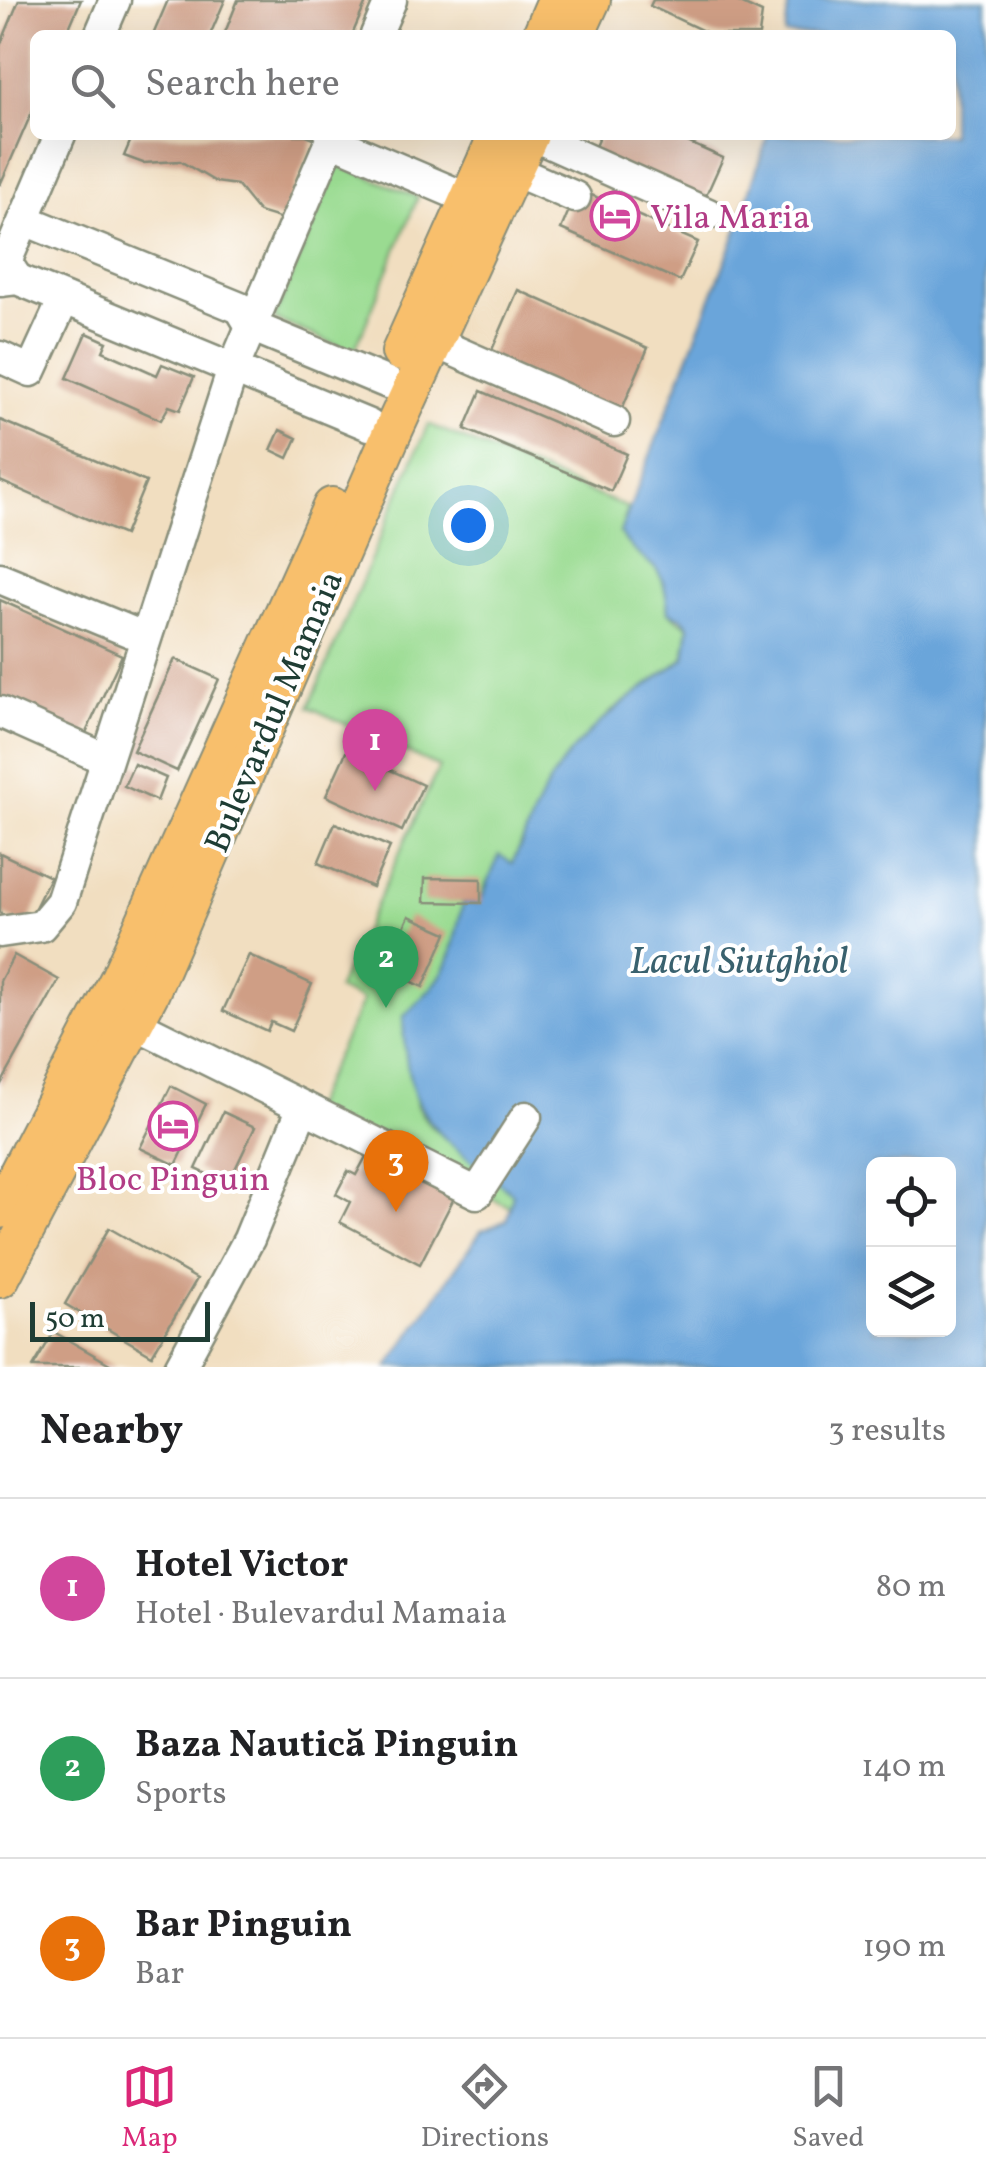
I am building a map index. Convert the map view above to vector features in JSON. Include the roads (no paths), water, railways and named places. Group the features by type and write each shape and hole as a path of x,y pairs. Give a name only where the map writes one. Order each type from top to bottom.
{"main road":[{"name":"Bulevardul Mamaia","path":"4,1192 120,978 496,140"},
{"name":"Bulevardul Mamaia","path":"0,1278 134,1023 434,342 528,140"}],"street":[{"path":"102,30 115,0"},
{"path":"378,30 390,0"},
{"path":"58,140 6,262 8,280 64,298 368,425"},
{"path":"0,932 41,926 61,902 143,637 233,369 331,140"},
{"path":"339,140 469,200"},
{"path":"541,140 708,214"},
{"path":"513,170 575,197"},
{"path":"25,220 240,308 251,326 388,383"},
{"path":"0,357 31,371 64,298"},
{"path":"434,342 614,420"},
{"path":"0,578 143,637"},
{"path":"0,712 104,760"},
{"path":"134,1023 477,1193 526,1117"},
{"path":"180,1367 249,1239 303,1107"}],"water":[{"name":"Lacul Siutghiol","path":"789,0 986,0 986,1367 388,1367 481,1231 507,1220 513,1194 445,1139 430,1122 411,1081 403,1017 432,988 446,966 463,903 480,903 499,855 512,863 544,792 571,752 606,718 685,658 689,626 681,617 668,612 658,571 620,533 735,236 766,140 956,140 956,30 786,30"}],"place":[{"name":"Vila Maria","path":"615,216"},
{"name":"Hotel Victor","path":"375,791"},
{"name":"Baza Nautică Pinguin","path":"386,1008"},
{"name":"Bloc Pinguin","path":"173,1126"},
{"name":"Bar Pinguin","path":"396,1212"}]}
